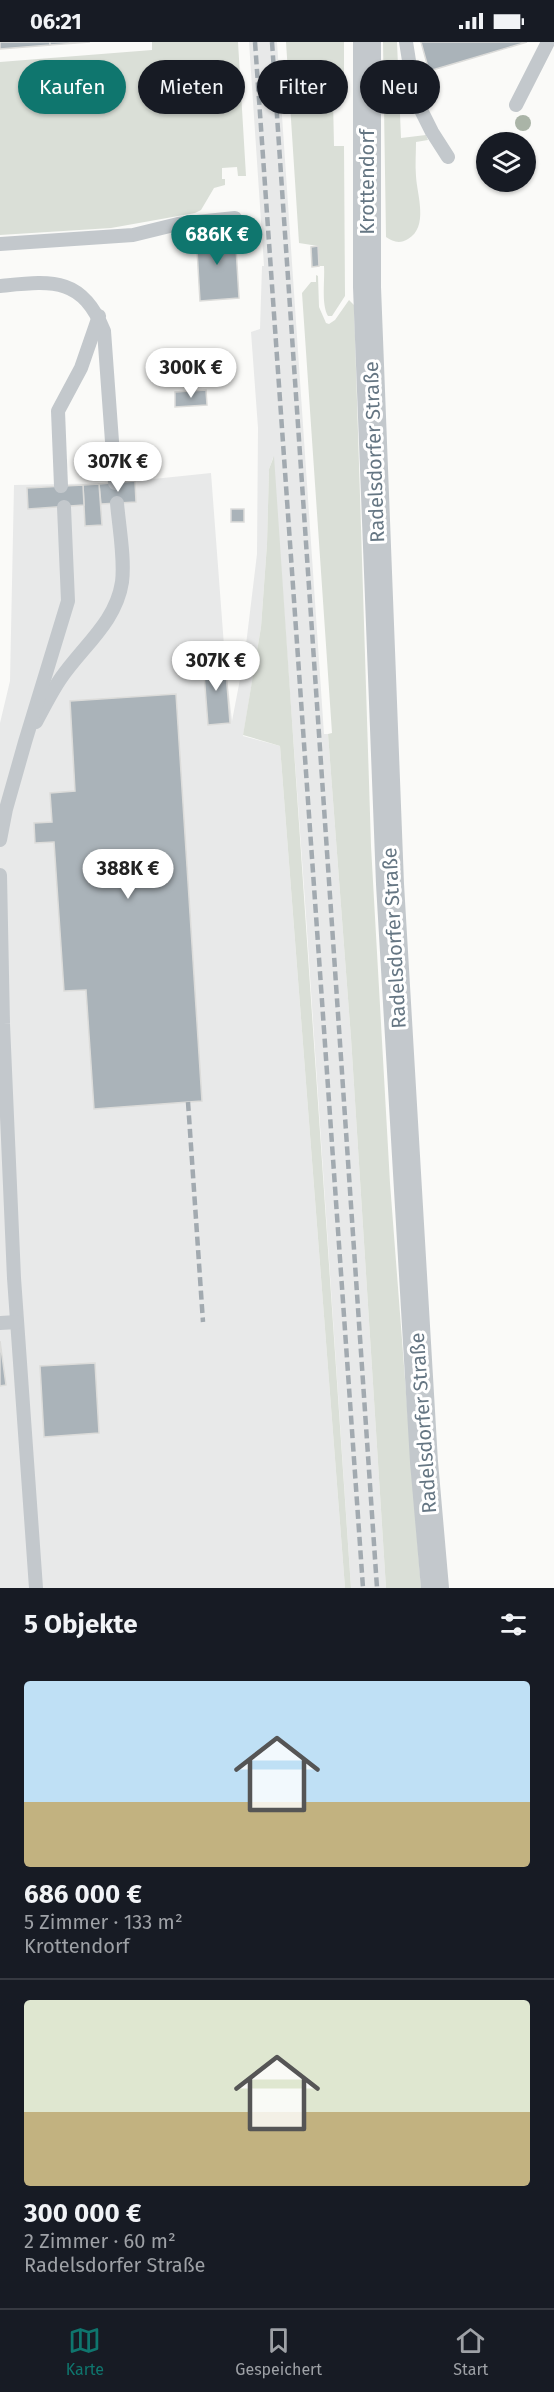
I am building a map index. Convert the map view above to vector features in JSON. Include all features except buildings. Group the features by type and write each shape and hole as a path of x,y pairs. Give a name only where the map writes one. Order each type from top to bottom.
{"street":[{"name":"Krottendorf","path":"367,42 367,287"},
{"name":"Radelsdorfer Straße","path":"367,287 390,884 423,1439 435,1588"}],"lane":[{"path":"406,42 415,98 448,157"},
{"path":"516,105 548,42"},
{"path":"0,244 134,235 178,224 235,218"},
{"path":"0,286 41,283 73,288 91,304 99,316 104,331 115,483"},
{"path":"62,486 58,411 81,368 99,316"},
{"path":"25,742 60,679 100,632 115,605 122,580 117,503"},
{"path":"0,840 6,809 25,742 68,601 64,507"},
{"path":"0,874 3,1024 17,1322 36,1588"},
{"path":"0,1323 17,1322"}],"shaded area":[{"path":"152,42 238,42 239,60 138,60 138,114 242,114 246,176 238,176 237,167 222,168 222,179 225,179 225,185 214,188 201,210 195,213 111,228 0,235 0,62 18,61 18,114 126,114 126,60 25,60 152,50"},
{"path":"249,42 277,42 278,60 257,60 257,114 282,114 324,734 328,734 351,1038 386,1588 351,1588 273,458 269,469 261,627 243,736 280,746 345,1588 0,1588 0,723 10,681 14,485 115,483 211,473 232,721 245,653 257,554 258,428 251,332 260,329 262,266 264,266"},
{"path":"286,42 344,42 344,60 287,60"},
{"path":"383,42 397,42 398,60 383,60"},
{"path":"291,114 333,114 334,146 344,146 345,296 332,316 328,316 326,311 324,266 319,266 318,246 299,243"},
{"path":"384,114 400,114 401,138 426,135 428,140 416,142 420,219 414,234 405,241 394,241 386,237"},
{"path":"316,275 318,276 319,307 326,323 329,324 335,320 349,300 354,305 371,846 390,1183 421,1588 386,1588 351,1038 328,734 332,733 302,293 311,282 316,282"},
{"path":"274,456 351,1588 345,1588 280,746 243,735 261,627 269,469"}],"railway":[{"path":"255,42 363,1588"},
{"path":"272,42 377,1588"},
{"path":"188,1102 203,1322"}]}
